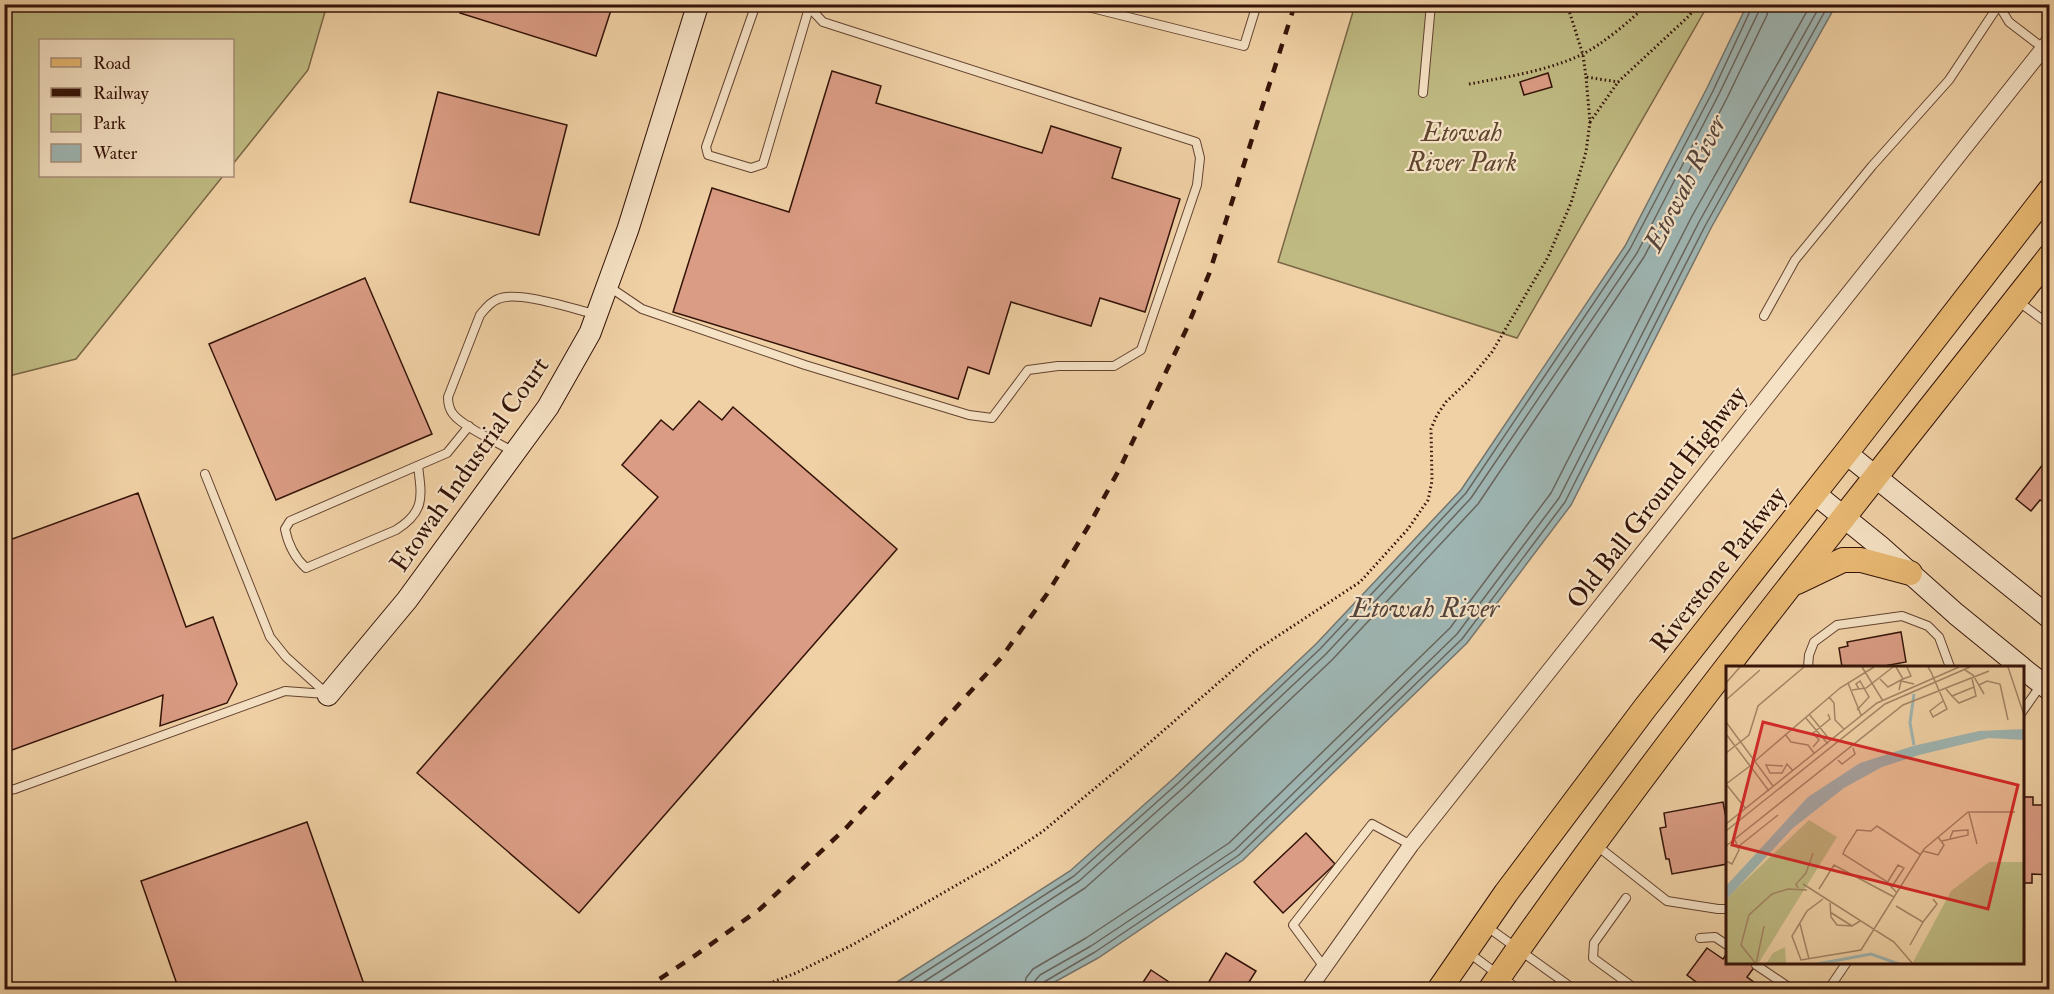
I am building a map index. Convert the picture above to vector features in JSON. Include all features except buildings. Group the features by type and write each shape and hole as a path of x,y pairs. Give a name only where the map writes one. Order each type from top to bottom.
{"main road":[{"name":"Riverstone Parkway","path":"1439,990 1484,925 1638,717 2049,190"},
{"path":"1730,666 2049,256"},
{"path":"1790,586 1843,560 1861,560 1910,573"},
{"path":"1495,982 1593,843 1726,671"}],"street":[{"name":"Etowah Industrial Court","path":"328,695 407,600 515,453 548,407 590,333 628,229 698,4"},
{"name":"Old Ball Ground Highway","path":"1308,990 1411,845 2046,44"},
{"path":"1846,453 2049,618"},
{"path":"1814,493 2020,666"},
{"path":"2024,670 2046,687"}],"lane":[{"path":"756,4 706,147 708,155 751,168 763,164 808,6"},
{"path":"1076,4 1244,46 1257,4"},
{"path":"1423,93 1431,4"},
{"path":"1764,316 1795,260 1872,166 1949,80 1998,5 2009,22 2046,44"},
{"path":"608,285 642,309 805,365 969,415 992,418 1028,370 1058,366 1114,366 1141,350 1197,185 1200,158 1196,142 823,22 808,6"},
{"path":"515,453 453,415 448,404 448,397 480,315 489,304 498,298 520,296 597,314"},
{"path":"2016,299 2049,325"},
{"path":"418,466 420,502 409,522 396,530 306,568 297,560 287,541 285,529 290,520 447,453 469,426"},
{"path":"205,474 270,637 286,657 328,695"},
{"path":"1808,666 1814,642 1837,625 1902,616 1928,626 1939,637 1950,666"},
{"path":"2024,710 2046,687"},
{"path":"4,791 15,789 285,691 328,695"},
{"path":"1324,967 1293,925 1372,824 1411,845"},
{"path":"1593,843 1667,901 1726,909"},
{"path":"1626,898 1593,943 1593,958 1637,990"},
{"path":"1484,925 1575,990"},
{"path":"1700,938 1715,937 1726,944"},
{"path":"1466,951 1495,982 1520,990"},
{"path":"1828,990 1847,964"},
{"path":"1756,965 1793,990"}],"path":[{"path":"752,990 796,973 854,944 995,863 1050,825 1140,751 1255,651 1360,582 1408,529 1428,500 1432,481 1431,429 1437,415 1492,352 1548,257 1571,203 1586,152 1590,122 1583,55 1567,4"},
{"path":"1469,84 1521,75 1583,55 1633,19 1647,4"},
{"path":"1590,122 1618,82 1690,15 1696,4"},
{"path":"1586,77 1618,82"}],"green space":[{"path":"5,4 327,5 308,70 234,163 234,39 39,39 39,177 222,177 76,359 5,377"},
{"name":"Etowah River Park","path":"1355,5 1708,5 1517,338 1278,262"}],"water":[{"name":"Etowah River","path":"1747,5 1836,5 1711,228 1571,505 1467,643 1243,860 1098,958 1042,989 886,989 1070,871 1174,778 1316,644 1461,490 1625,246"}],"railway":[{"path":"643,990 760,909 847,827 1001,658 1047,594 1088,527 1120,468 1186,330 1209,274 1295,4"}]}
